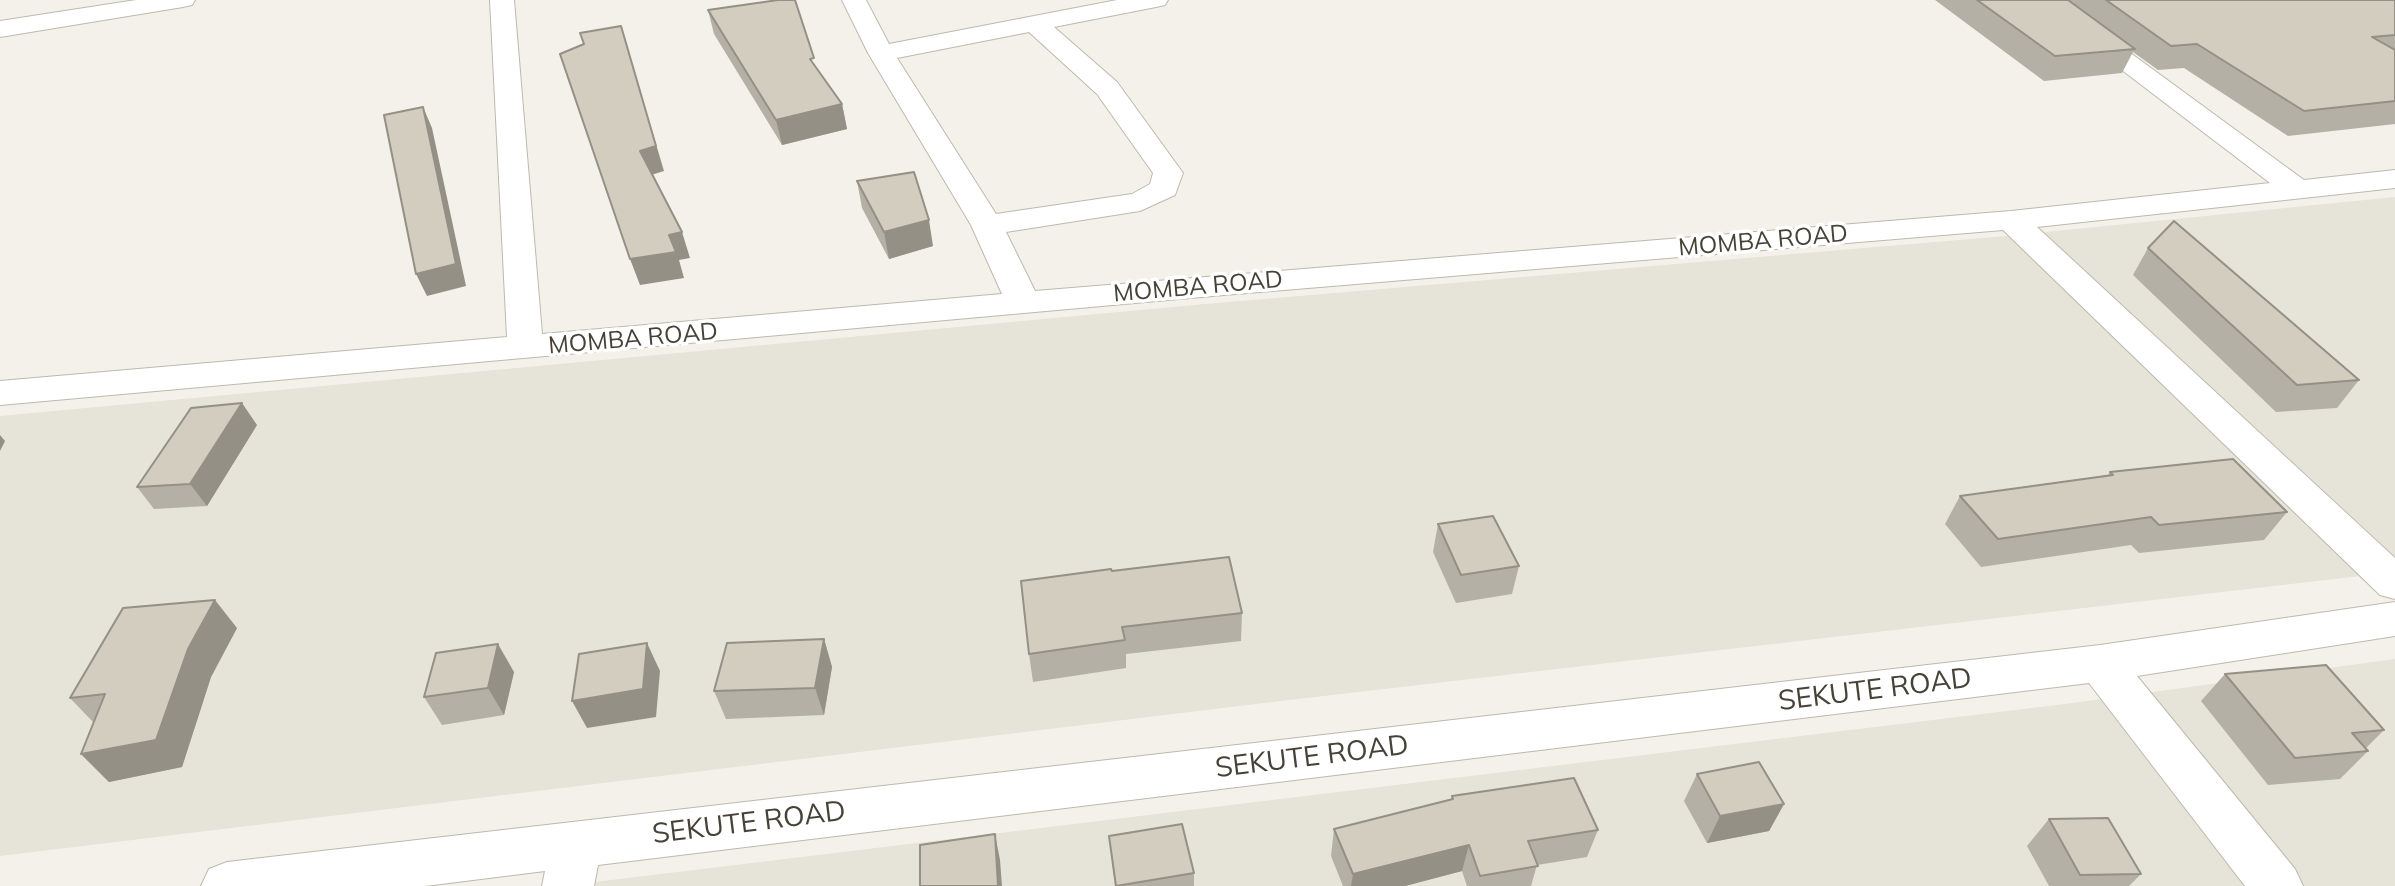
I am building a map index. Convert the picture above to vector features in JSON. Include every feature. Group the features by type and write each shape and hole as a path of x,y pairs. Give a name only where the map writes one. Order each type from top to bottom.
{"street":[{"path":"0,29 83,8 183,0"},
{"path":"502,0 525,348"},
{"path":"854,0 881,53 987,225 1023,303"},
{"path":"881,53 1156,0"},
{"path":"2042,0 2294,187"},
{"path":"987,225 1140,202 1164,189 1168,173 1107,88 1035,23"},
{"name":"MOMBA ROAD","path":"0,393 2011,220 2395,178"},
{"path":"2011,220 2395,583"},
{"name":"SEKUTE ROAD","path":"228,886 572,865 2100,663 2395,619"},
{"path":"2100,663 2277,886"}],"shaded area":[{"path":"2395,197 2395,572 1289,700 0,856 0,416 1205,304 2006,236"},
{"path":"2395,659 2395,886 562,886 2065,704"}],"building":[{"path":"795,0 814,58 810,59 842,104 776,120 708,10"},
{"path":"1977,0 2068,0 2135,49 2055,56"},
{"path":"2106,0 2395,0 2395,35 2372,37 2395,50 2395,101 2304,111 2197,44 2171,46"},
{"path":"621,26 656,146 640,151 682,232 669,235 676,252 630,259 560,54 584,44 580,33"},
{"path":"423,107 456,264 416,274 384,115"},
{"path":"914,172 929,220 884,232 857,181"},
{"path":"2174,221 2359,380 2297,385 2148,248"},
{"path":"242,403 190,484 137,487 191,408"},
{"path":"2233,459 2287,512 2159,525 2151,517 1998,539 1960,496 2113,475 2110,472"},
{"path":"1493,516 1519,566 1461,575 1438,524"},
{"path":"1229,557 1242,613 1122,627 1125,640 1029,654 1021,581"},
{"path":"215,600 188,649 156,740 81,754 105,694 70,698 123,608"},
{"path":"824,639 815,688 714,691 727,643"},
{"path":"647,643 643,689 572,701 579,654"},
{"path":"498,644 488,688 424,697 436,653"},
{"path":"2326,665 2384,730 2352,733 2368,751 2295,758 2225,674"},
{"path":"1759,762 1784,804 1720,816 1697,774"},
{"path":"1574,778 1598,830 1528,841 1538,866 1480,876 1469,845 1353,874 1334,829 1453,799 1452,796"},
{"path":"2108,818 2141,874 2080,875 2049,819"},
{"path":"1182,824 1194,873 1116,886 1109,836"},
{"path":"995,834 998,886 920,886 920,845"}]}
